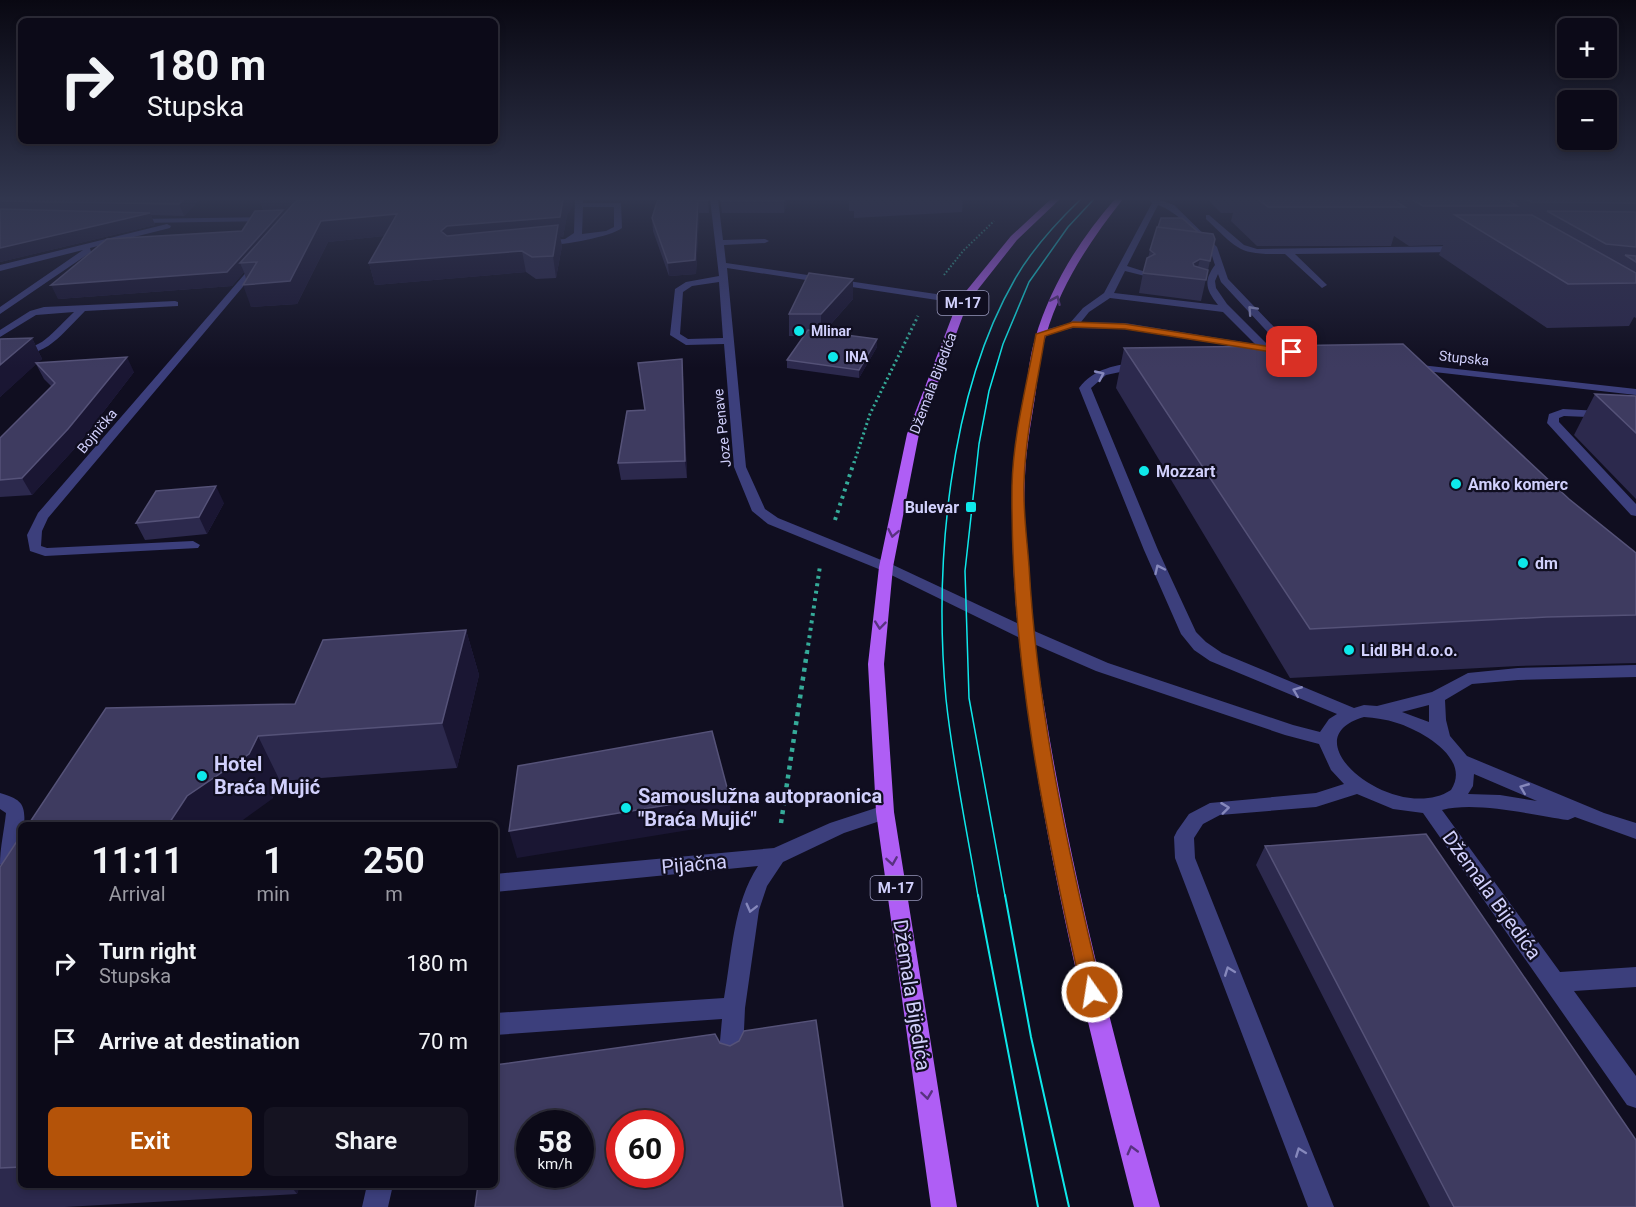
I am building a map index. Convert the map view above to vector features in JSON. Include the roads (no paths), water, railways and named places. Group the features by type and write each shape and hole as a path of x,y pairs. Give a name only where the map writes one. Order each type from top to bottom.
{"main road":[{"name":"Džemala Bijedića","path":"944,1207 885,812 876,664 886,567 913,434 963,301 1000,255"},
{"path":"1077,255 1041,334 1024,428 1018,485 1026,634 1043,761 1066,880 1102,1037 1147,1207"}],"street":[{"path":"0,268 52,255"},
{"path":"0,311 80,255"},
{"name":"Bojnička","path":"193,544 45,552 35,548 33,540 34,529 44,516 266,255"},
{"name":"Joze Penave","path":"721,255 740,467 759,511 773,521 886,567"},
{"path":"1073,325 1086,310 1108,295 1129,255"},
{"path":"1041,334 1073,325 1125,326 1298,353 1224,279 1216,255"},
{"path":"1291,255 1322,285"},
{"path":"722,264 963,301"},
{"path":"1219,265 1207,286 1225,309 1266,349"},
{"path":"1122,268 1145,273"},
{"path":"724,278 688,285 678,291 675,335 686,342 729,341"},
{"path":"1108,295 1225,309"},
{"path":"0,334 38,311 176,304"},
{"path":"0,354 22,354 42,348 83,308"},
{"path":"1247,359 1266,349"},
{"path":"1153,365 1113,369 1092,377 1085,388 1151,550 1189,634 1200,646 1216,657 1351,713"},
{"name":"Stupska","path":"1398,366 1636,392"},
{"path":"1421,368 1434,386"},
{"path":"1636,416 1563,411 1553,416 1553,423 1636,512"},
{"path":"886,567 1026,634 1102,667 1291,731 1327,740"},
{"path":"1598,818 1500,802 1453,801 1429,807 1394,802 1359,786 1335,763 1328,751 1329,728 1338,719 1351,713 1379,712 1437,696 1468,679 1518,674 1636,671"},
{"path":"1437,696 1437,720 1442,739"},
{"path":"1379,712 1409,720 1442,739 1461,761 1466,772 1466,784 1453,801"},
{"path":"1461,761 1598,818 1636,831"},
{"path":"1321,1207 1185,858 1184,837 1196,819 1217,808 1316,800 1359,786"},
{"path":"0,800 16,810 13,839 0,857"},
{"name":"Džemala Bijedića","path":"1429,807 1636,1096"},
{"name":"Pijačna","path":"498,883 776,856 837,828 885,812"},
{"path":"731,1052 734,1008 750,910 758,883 776,856"},
{"path":"1556,982 1636,977"},
{"path":"498,1024 734,1008"},
{"path":"375,1207 379,1188"}],"tram line":[{"path":"978,896 956,773 946,699 942,594 945,539 951,483 974,375 992,325 1015,279 1030,255"},
{"path":"1005,896 969,698 965,571 979,444 989,391 1003,344 1029,282 1048,255"},
{"path":"978,895 1038,1207"},
{"path":"1005,895 1031,1037 1069,1207"}],"place":[{"name":"Mlinar","path":"799,331"},
{"name":"INA","path":"833,357"},
{"name":"Mozzart","path":"1144,471"},
{"name":"Amko komerc","path":"1456,484"},
{"name":"Bulevar","path":"971,507"},
{"name":"dm","path":"1523,563"},
{"name":"Lidl BH d.o.o.","path":"1349,650"},
{"name":"Hotel Braća Mujić","path":"202,776"},
{"name":"Samouslužna autopraonica \"Braća Mujić\"","path":"626,808"}]}
